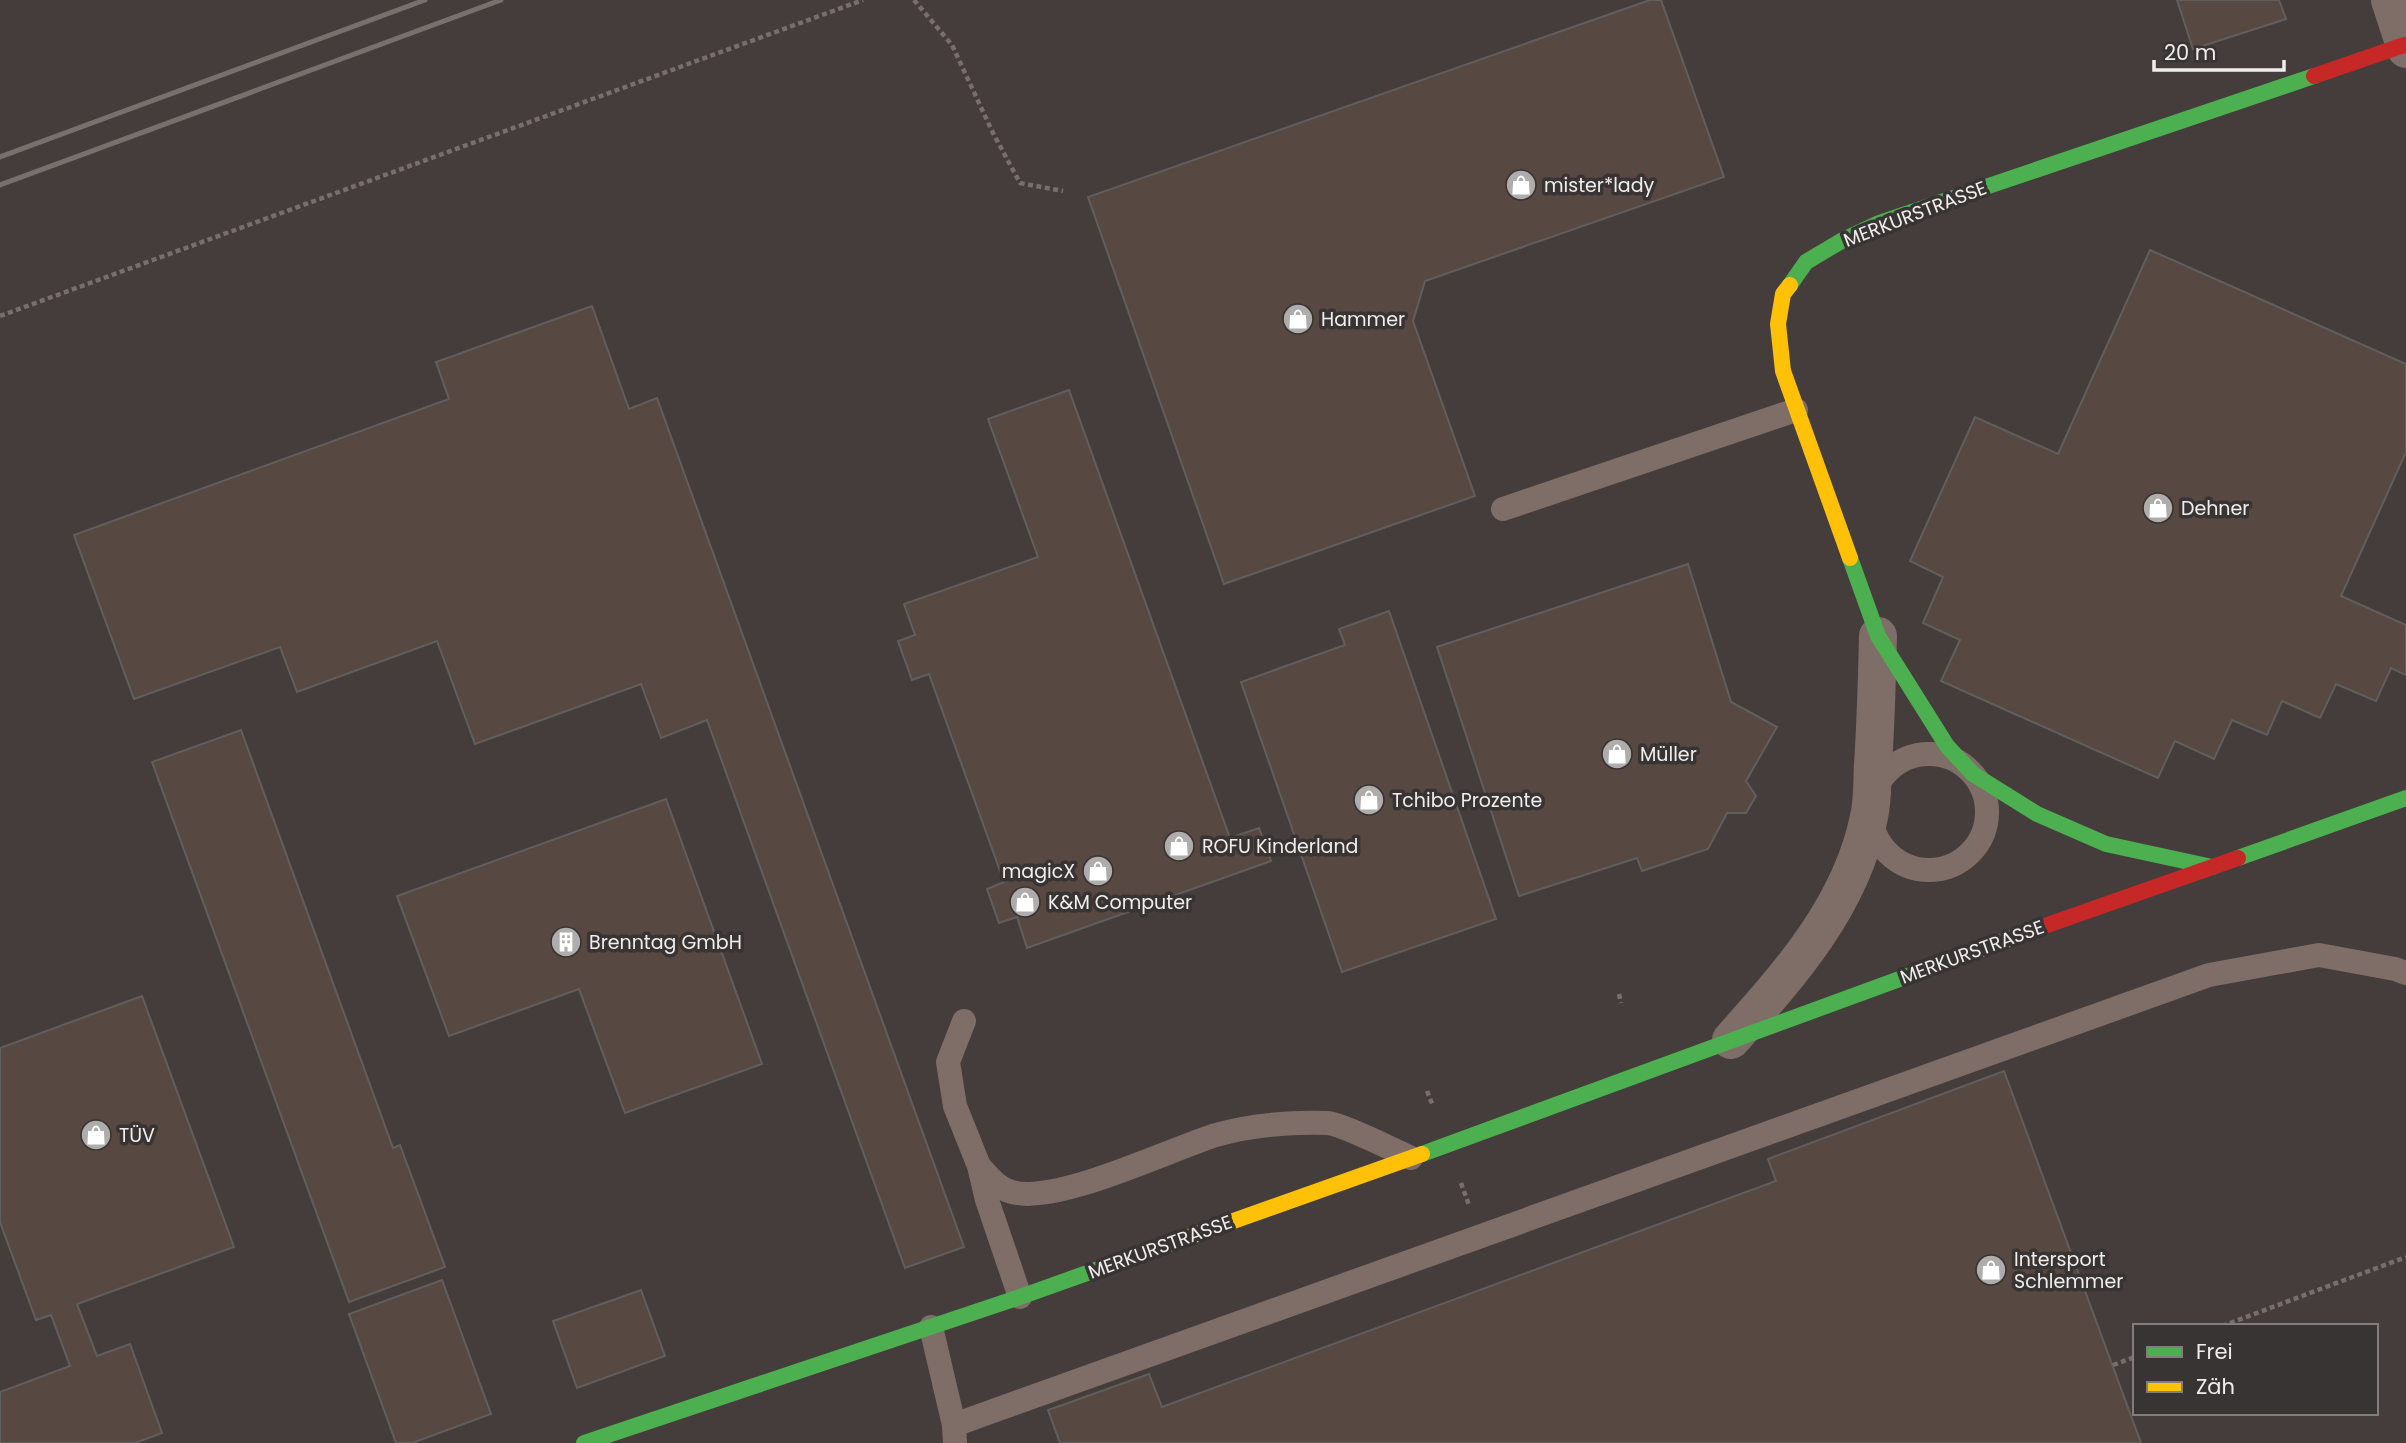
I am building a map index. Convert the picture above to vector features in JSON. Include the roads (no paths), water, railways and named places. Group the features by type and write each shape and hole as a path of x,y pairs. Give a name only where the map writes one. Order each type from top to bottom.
{"street":[{"path":"2390,0 2405,47"},
{"name":"MERKURSTRASSE","path":"2214,867 2106,844 2037,814 1973,774 1947,746 1878,636 1820,468 1796,410 1783,371 1778,324 1783,294 1806,262 1879,223 2405,47"},
{"name":"MERKURSTRASSE","path":"1731,1040 1787,975 1829,919 1853,872 1870,814 1878,636"},
{"name":"MERKURSTRASSE","path":"584,1443 1020,1297 1411,1158 2013,937 2406,798"}],"lane":[{"path":"1503,509 1796,410"},
{"path":"1943,755 1959,762 1973,774 1986,796 1987,818 1983,836 1972,852 1957,864 1940,869 1923,870 1894,859 1877,839 1870,814 1872,795 1881,778 1894,764 1912,756 1943,755"},
{"path":"931,1327 954,1434 2114,1007 2209,975 2319,955 2406,973"},
{"path":"964,1021 948,1062 955,1106 979,1166 987,1200 1020,1297"},
{"path":"979,1166 998,1186 1014,1193 1042,1194 1087,1182 1218,1134 1273,1125 1331,1123 1411,1158"}],"railway":[{"path":"0,157 425,0"},
{"path":"0,185 501,0"}],"place":[{"name":"mister*lady","path":"1521,185"},
{"name":"Hammer","path":"1298,319"},
{"name":"Dehner","path":"2158,508"},
{"name":"Müller","path":"1617,754"},
{"name":"Tchibo Prozente","path":"1369,800"},
{"name":"ROFU Kinderland","path":"1179,846"},
{"name":"magicX","path":"1098,871"},
{"name":"K&M Computer","path":"1025,902"},
{"name":"Brenntag GmbH","path":"566,942"},
{"name":"TÜV","path":"96,1135"},
{"name":"Intersport Schlemmer","path":"1991,1270"}]}
